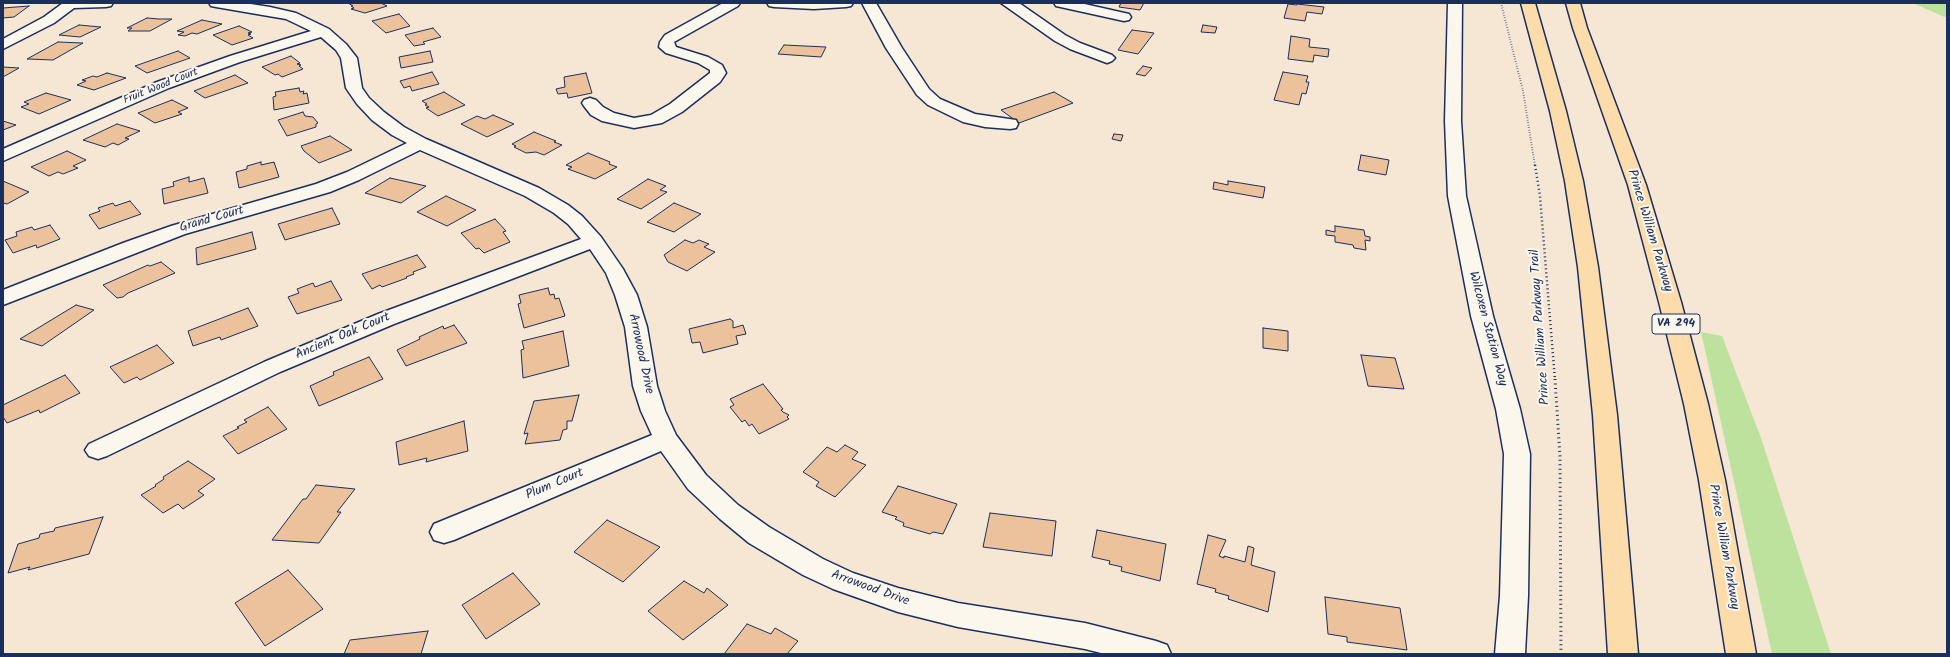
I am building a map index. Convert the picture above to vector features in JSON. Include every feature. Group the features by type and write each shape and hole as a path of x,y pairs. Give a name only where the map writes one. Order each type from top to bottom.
{"highway":[{"path":"1528,3 1558,111 1574,181 1588,267 1605,415 1623,654"},
{"name":"Prince William Parkway","path":"1573,3 1580,28 1637,185 1670,302 1696,404 1712,480 1741,654"}],"street":[{"path":"3,45 49,20 71,4 106,3"},
{"name":"Arrowood Drive","path":"216,3 270,11 291,16 324,32 342,46 349,58 354,88 363,101 378,116 398,131 420,143 532,192 560,209 594,241 616,273 626,295 636,327 645,386 653,412 666,439 697,482 728,512 759,535 813,567 843,581 898,600 958,615 1084,636 1156,654"},
{"path":"590,103 598,111 608,117 634,123 656,119 676,108 714,79 718,73 717,68 703,60 671,50 667,47 667,42 670,38 733,3"},
{"path":"774,3 814,5 846,3"},
{"path":"869,3 894,48 924,92 934,102 969,118 985,122 1010,124"},
{"path":"1008,3 1022,10 1060,38 1075,46 1107,58"},
{"path":"1061,3 1124,17"},
{"name":"Wilcoxen Station Way","path":"1455,3 1453,122 1457,196 1464,236 1482,316 1508,409 1516,454 1514,596 1510,654"},
{"name":"Fruit Wood Court","path":"3,156 157,88 235,59 324,32"},
{"name":"Grand Court","path":"3,298 130,247 178,230 323,188 353,176 420,143"},
{"name":"Ancient Oak Court","path":"98,450 272,367 386,319 594,241"},
{"name":"Plum Court","path":"444,532 666,439"}],"path":[{"name":"Prince William Parkway Trail","path":"1501,3 1523,91 1540,196 1553,337 1560,457 1561,654"}],"green space":[{"path":"1914,3 1947,3 1947,18 1915,4"},
{"path":"1701,332 1722,336 1761,438 1831,654 1772,654"}],"building":[{"path":"348,3 381,3 387,6 365,13 351,9 354,8"},
{"path":"1121,3 1144,3 1140,10 1119,7"},
{"path":"1288,4 1324,7 1322,14 1307,12 1305,21 1284,18"},
{"path":"29,6 14,17 3,18 3,8"},
{"path":"399,14 410,26 386,33 372,21"},
{"path":"147,18 172,19 150,31 128,31 132,28 127,28"},
{"path":"202,20 222,24 197,34 192,33 185,36 178,35 184,32 177,31"},
{"path":"79,25 101,27 80,37 59,35"},
{"path":"1203,25 1217,27 1215,33 1201,32"},
{"path":"239,26 252,32 248,33 251,34 248,35 253,38 232,45 213,35"},
{"path":"433,28 441,37 423,42 425,44 414,46 405,35"},
{"path":"1132,30 1154,33 1138,54 1118,50"},
{"path":"1291,36 1310,39 1309,47 1329,49 1328,57 1314,55 1313,62 1288,59"},
{"path":"58,42 83,43 53,60 27,59"},
{"path":"784,45 826,47 821,57 778,54"},
{"path":"178,51 190,58 147,73 135,66"},
{"path":"430,51 433,62 401,68 399,57"},
{"path":"291,56 300,63 297,64 301,65 299,66 303,69 282,77 278,74 275,75 262,67"},
{"path":"1143,66 1152,68 1145,76 1136,74"},
{"path":"3,67 19,68 3,77"},
{"path":"432,72 439,84 412,91 410,86 404,88 400,81"},
{"path":"1283,72 1308,76 1306,82 1309,82 1306,94 1302,93 1299,105 1274,100"},
{"path":"107,73 126,78 94,90 77,85 86,81 82,80"},
{"path":"586,73 592,93 568,98 567,93 558,94 556,89 565,87 564,77"},
{"path":"235,75 248,83 205,98 194,91"},
{"path":"299,88 300,92 304,91 303,94 307,93 309,103 274,110 273,97 276,96 275,92"},
{"path":"444,92 465,105 438,116 426,108 429,107 422,101"},
{"path":"1054,92 1073,103 1019,123 1001,110"},
{"path":"46,93 71,100 39,114 21,107 29,104 24,102"},
{"path":"172,100 188,108 178,112 182,114 155,123 138,113"},
{"path":"303,112 305,116 313,117 318,123 316,124 316,127 287,136 278,120"},
{"path":"493,115 514,124 487,137 461,124 477,116 485,119"},
{"path":"3,121 16,125 3,130"},
{"path":"117,124 140,131 125,138 129,139 118,145 113,143 105,147 83,140"},
{"path":"534,132 562,145 544,155 536,152 526,153 514,147 516,146 512,144"},
{"path":"1114,134 1123,135 1121,141 1112,139"},
{"path":"330,136 352,150 319,163 304,151 301,146"},
{"path":"67,151 86,160 73,166 78,168 63,174 58,172 49,176 31,167"},
{"path":"588,153 610,162 609,164 617,167 595,179 568,169 572,167 566,165"},
{"path":"1361,155 1389,160 1386,175 1358,170"},
{"path":"261,162 261,165 274,162 279,177 239,188 236,172 247,169 247,166"},
{"path":"189,177 189,182 204,178 208,193 164,204 162,189 174,186 173,182"},
{"path":"390,178 426,186 401,203 365,193"},
{"path":"648,179 666,186 660,190 667,192 641,209 617,199"},
{"path":"3,181 29,192 7,204 3,203"},
{"path":"1228,181 1265,187 1263,198 1213,189 1214,182 1228,185"},
{"path":"446,196 476,210 447,226 417,212"},
{"path":"130,201 141,214 99,229 89,215 100,211 98,208 113,203 115,206"},
{"path":"674,203 701,214 674,232 647,222"},
{"path":"332,208 340,224 285,240 278,224"},
{"path":"495,219 506,231 503,232 510,242 484,253 479,248 476,249 461,233"},
{"path":"50,225 60,239 37,248 36,245 13,253 5,240 17,236 16,232 32,227 34,230"},
{"path":"1335,226 1364,230 1365,236 1370,237 1370,241 1365,240 1366,250 1354,248 1353,245 1335,242 1335,236 1326,235 1326,230 1335,232"},
{"path":"252,232 256,249 197,265 196,248"},
{"path":"685,240 693,243 699,240 709,244 704,247 715,252 687,271 668,262 664,255"},
{"path":"417,255 426,267 413,272 414,274 406,277 407,278 382,287 380,285 372,289 362,274"},
{"path":"161,262 175,273 128,293 123,297 117,298 103,285 148,265 150,266"},
{"path":"331,281 342,300 297,314 288,297 299,293 297,289 313,283 315,287"},
{"path":"548,288 550,295 554,294 555,299 559,298 565,316 524,328 518,304 521,303 519,295"},
{"path":"76,305 94,310 42,346 20,339"},
{"path":"248,308 258,326 221,340 220,337 193,346 188,331"},
{"path":"730,319 733,321 733,328 743,325 746,334 736,336 738,344 703,353 700,342 692,343 689,329"},
{"path":"454,325 467,343 406,366 397,350 420,339 419,337 443,326 444,329"},
{"path":"1263,328 1288,331 1288,351 1263,348"},
{"path":"563,331 569,366 523,378 521,350 524,349 522,341"},
{"path":"157,345 174,363 140,380 137,377 124,383 110,367"},
{"path":"1361,355 1395,358 1404,389 1368,386"},
{"path":"369,357 383,379 319,406 310,386 334,375 333,372"},
{"path":"65,375 80,393 40,413 39,410 7,423 3,417 3,405"},
{"path":"763,384 783,409 781,410 789,415 787,417 789,419 759,434 752,424 749,426 745,420 742,422 730,407 734,405 730,399"},
{"path":"579,395 572,421 567,421 567,429 563,430 560,440 525,444 528,433 524,434 534,401"},
{"path":"268,407 287,429 238,454 223,436 247,422 244,420"},
{"path":"464,421 468,451 426,462 427,458 399,465 396,442"},
{"path":"845,445 858,452 852,459 866,465 835,497 816,486 819,482 803,472 827,447 837,452"},
{"path":"188,461 215,479 198,491 204,495 183,509 178,504 163,513 141,495 156,486 155,485 164,479 163,477"},
{"path":"316,485 355,489 337,512 341,512 319,543 272,540 303,499 306,499"},
{"path":"898,486 957,504 943,534 933,532 930,534 903,526 904,523 895,519 897,517 882,512"},
{"path":"990,513 1056,521 1052,556 983,547"},
{"path":"103,517 89,554 28,570 30,567 8,573 18,544 39,538 40,534 54,531 55,528"},
{"path":"607,520 660,547 623,582 574,552"},
{"path":"1097,530 1166,544 1160,581 1121,571 1122,567 1109,564 1110,561 1092,557"},
{"path":"1208,535 1226,540 1219,556 1245,562 1248,546 1254,548 1251,565 1275,572 1268,612 1228,599 1229,596 1215,592 1216,589 1197,584"},
{"path":"288,570 323,609 265,646 235,603"},
{"path":"513,573 540,604 486,639 462,605"},
{"path":"684,581 704,593 707,588 728,605 683,640 648,611"},
{"path":"1325,597 1400,608 1407,650 1347,642 1347,637 1328,634"},
{"path":"747,624 771,634 775,628 798,641 787,654 724,654"},
{"path":"428,631 421,654 344,654 350,640"}]}
